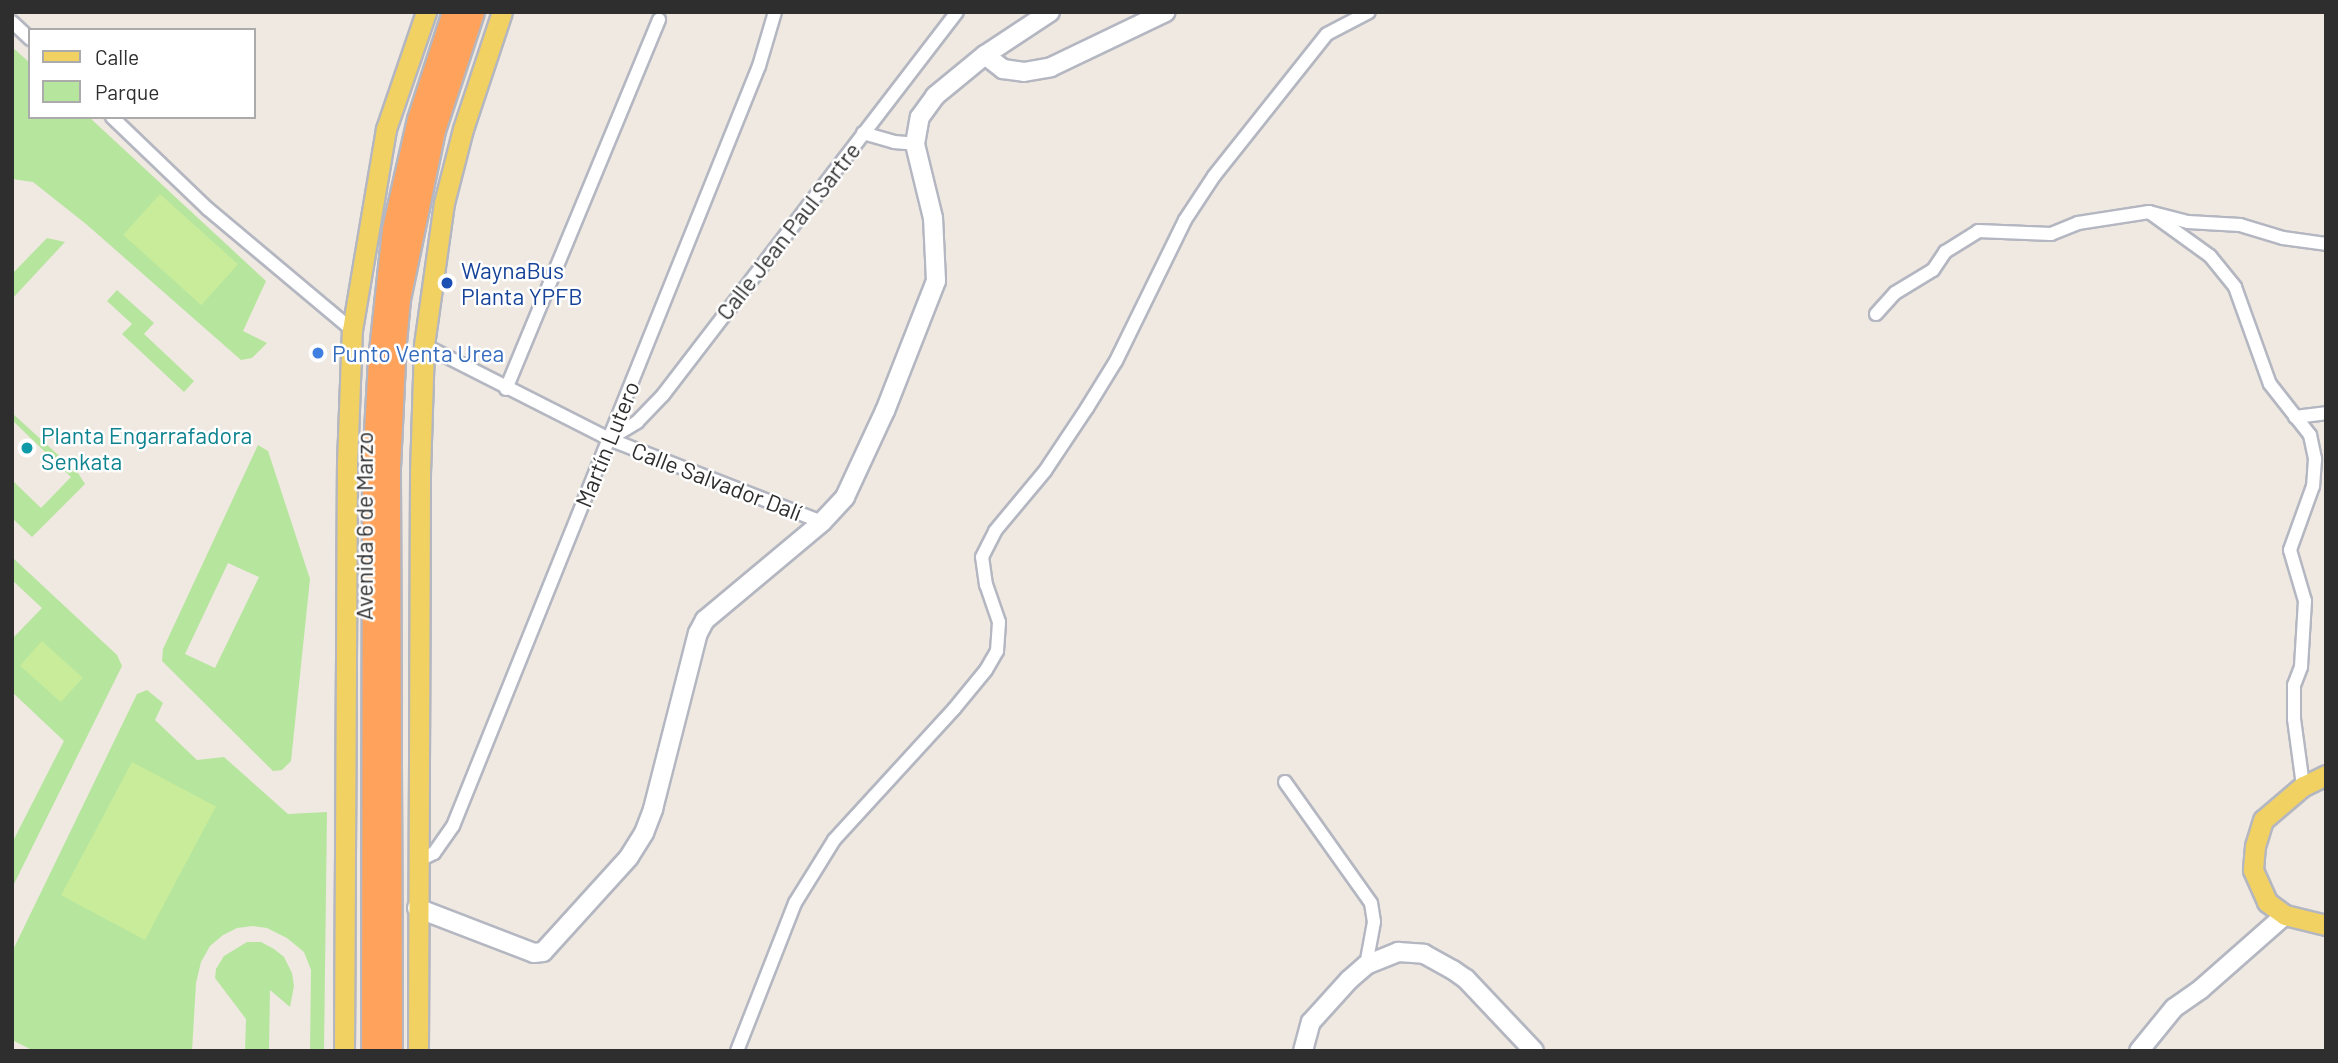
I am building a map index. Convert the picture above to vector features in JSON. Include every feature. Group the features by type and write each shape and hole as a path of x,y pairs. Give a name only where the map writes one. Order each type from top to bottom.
{"highway":[{"name":"Avenida 6 de Marzo","path":"372,1051 373,467 379,360 393,229 418,119 453,12"},
{"name":"Avenida 6 de Marzo","path":"391,1051 389,467 395,342 406,262 434,130 473,12"}],"main road":[{"name":"Avenida 6 de Marzo","path":"344,1051 347,491 352,330 386,129 426,12"},
{"path":"418,1051 417,908 424,345 444,203 463,129 502,12"},
{"path":"2326,775 2303,786 2263,820 2255,846 2253,870 2267,902 2285,915 2326,925"}],"street":[{"name":"Martín Lutero","path":"418,861 434,853 453,826 759,66 775,12"},
{"name":"Calle Jean Paul Sartre","path":"609,439 637,422 663,395 957,12"},
{"path":"417,908 534,953 543,952 629,857 644,833 653,809 698,633 705,621 822,523 845,497 885,411 936,281 933,218 915,144 920,117 935,96 985,55 1050,12"},
{"path":"985,55 1003,69 1024,72 1051,67 1166,12"},
{"path":"737,1051 794,903 834,840 954,709 986,670 997,651 999,622 986,585 982,557 995,531 1045,471 1094,397 1116,361 1185,220 1214,176 1327,34 1369,12"},
{"path":"506,389 659,19"},
{"path":"12,22 28,37"},
{"path":"114,119 208,209 352,330"},
{"path":"863,133 894,142 915,144"},
{"path":"1875,314 1895,293 1933,270 1945,252 1978,231 2051,234 2078,223 2148,212 2188,222 2240,225 2283,238 2326,244"},
{"path":"2148,212 2210,256 2235,287 2270,384 2310,435 2315,459 2311,494 2290,544 2290,556 2305,601 2301,667 2294,685 2294,719 2303,786"},
{"name":"Calle Salvador Dalí","path":"424,345 609,439 822,523"},
{"path":"2295,417 2326,413"},
{"path":"1285,782 1371,903 1374,922 1366,965"},
{"path":"2139,1051 2174,1008 2201,989 2285,915"},
{"path":"1303,1051 1311,1022 1366,965 1398,952 1424,954 1466,979 1534,1051"}],"green space":[{"path":"12,47 28,61 28,119 91,119 266,281 243,331 267,343 252,358 241,360 86,224 33,182 12,179"},
{"path":"160,194 238,264 201,305 123,235"},
{"path":"47,238 65,242 12,299 12,274"},
{"path":"117,290 154,323 144,334 194,381 184,392 122,334 132,324 107,301"},
{"path":"12,413 78,473 85,484 32,537 12,518 12,480 41,508 71,477 12,420"},
{"path":"258,445 268,451 310,579 291,761 282,770 273,771 162,661 163,649","holes":["228,563 259,577 215,668 185,654"]},
{"path":"12,557 117,655 122,666 12,888 12,843 64,741 12,692 12,639 42,608 12,580"},
{"path":"42,641 83,678 61,702 20,666"},
{"path":"147,690 163,703 155,720 197,760 224,757 288,814 327,812 324,1051 310,1051 311,970 304,952 287,938 267,928 253,926 237,928 223,935 210,946 201,962 196,983 192,1051 34,1051 12,1040 12,952 137,694"},
{"path":"132,762 216,807 145,940 61,895"},
{"path":"247,942 261,942 274,949 284,957 292,973 294,986 290,1007 270,990 269,1051 245,1051 246,1019 215,978 216,969 224,956"}],"place":[{"name":"WaynaBus Planta YPFB","path":"447,283"},
{"name":"Punto Venta Urea","path":"318,353"},
{"name":"Planta Engarrafadora Senkata","path":"27,448"}]}
